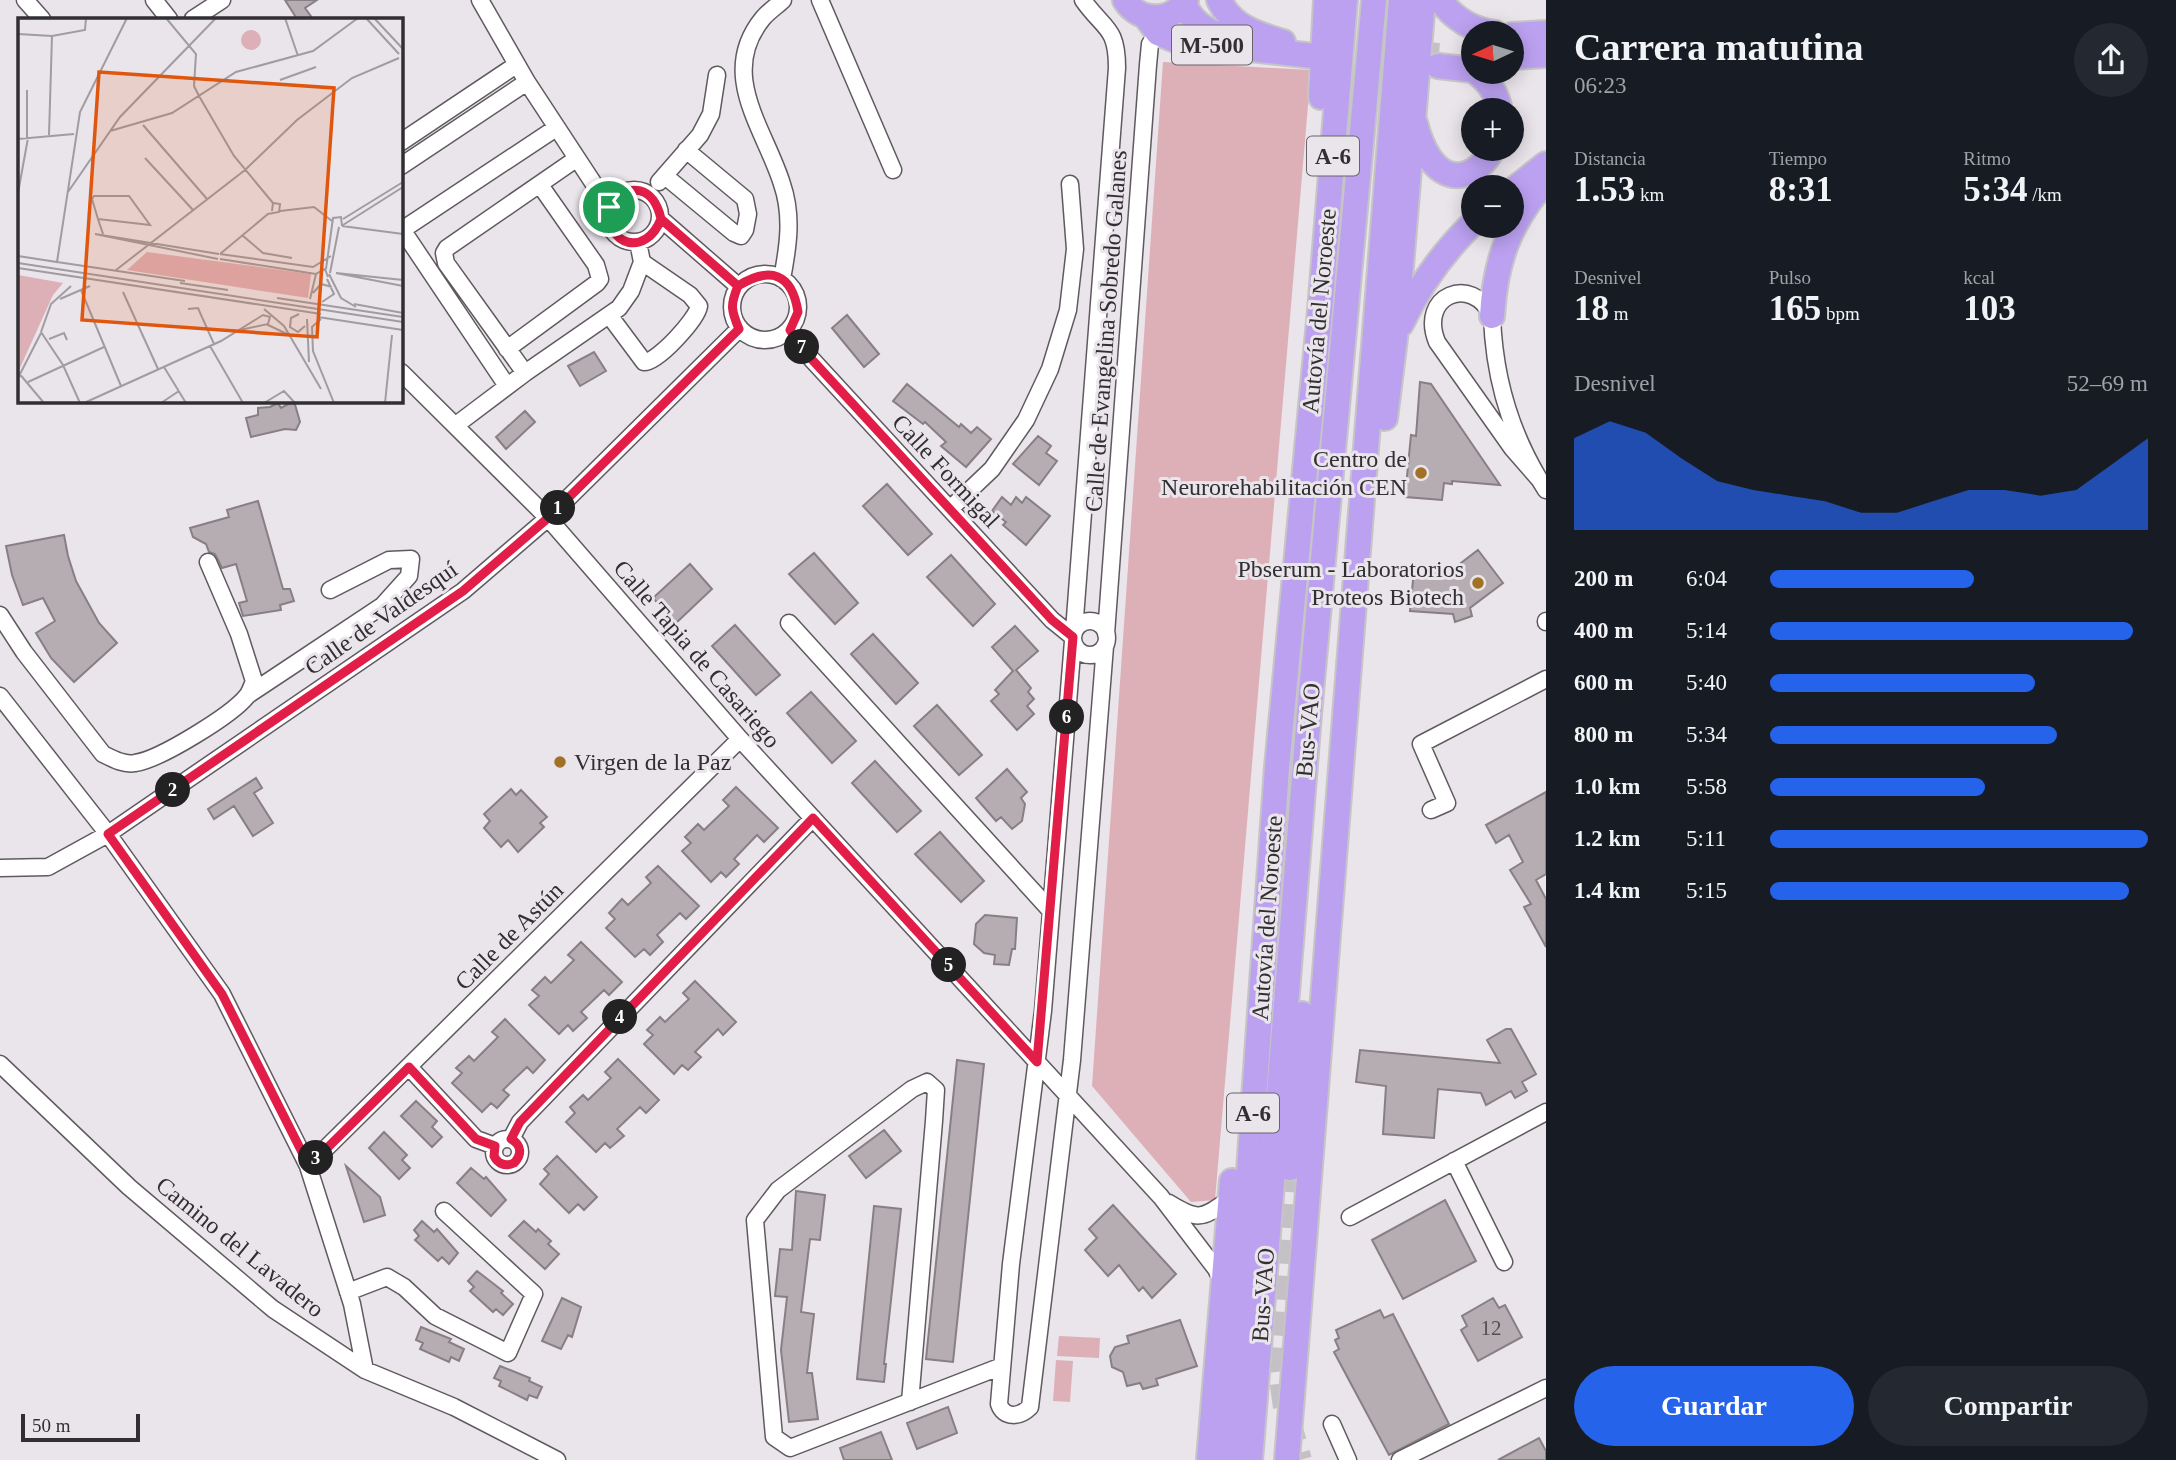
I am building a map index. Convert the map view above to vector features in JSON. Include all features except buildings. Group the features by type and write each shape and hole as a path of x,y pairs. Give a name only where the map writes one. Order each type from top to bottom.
{"highway":[{"name":"M-500","path":"1125,0 1152,25 1178,41 1314,51 1287,43 1243,40 1210,32 1189,15 1185,2"},
{"path":"1219,0 1235,22 1248,31 1287,43"},
{"path":"1320,311 1311,243 1326,0"},
{"name":"Autovía del Noroeste","path":"1229,1460 1277,767 1320,311 1345,0"},
{"name":"A-6","path":"1287,1460 1401,0"},
{"path":"1324,1006 1357,781 1376,510 1395,338 1423,0"},
{"path":"1440,0 1461,21"},
{"name":"M-500","path":"1152,25 1181,8 1185,2"},
{"path":"1290,1168 1369,151 1374,7"},
{"name":"Bus-VAO","path":"1250,1460 1311,687 1374,7"},
{"path":"1524,34 1546,33"},
{"path":"1524,56 1546,55"},
{"path":"1439,61 1461,65"},
{"path":"1524,70 1546,69"},
{"path":"1414,118 1424,146 1440,166 1454,173 1474,175 1498,167 1517,144 1522,117 1516,100 1500,84"},
{"path":"1524,181 1546,164"},
{"path":"1492,316 1501,255 1521,215 1546,181"},
{"path":"1395,338 1420,288 1461,236"},
{"path":"1209,1460 1260,833 1277,767"}],"street":[{"path":"25,0 41,18"},
{"path":"154,0 168,18"},
{"path":"195,18 222,0"},
{"path":"480,0 516,65 609,207"},
{"path":"782,279 790,239 789,211 782,183 748,101 742,72 748,42 763,18 783,0"},
{"path":"820,0 893,170"},
{"name":"Calle de Evangelina Sobredo Galanes","path":"1083,0 1109,28 1116,43 1117,68 1051,911 1037,1062 1011,1264 1002,1366 999,1404 1008,1415 1023,1413 1030,1408 1068,1095 1152,25"},
{"path":"402,141 516,65"},
{"path":"648,193 700,135 711,114 717,75"},
{"path":"402,165 527,82"},
{"path":"507,386 402,229 556,128"},
{"path":"665,176 741,236 748,214 745,199 686,150"},
{"path":"524,373 446,263 444,253 447,248 576,159"},
{"path":"950,509 992,469 1026,420 1050,369 1068,310 1075,249 1070,184"},
{"path":"507,349 597,284 600,279 596,265 540,185"},
{"path":"633,190 648,193 658,204 661,219 655,233 643,242 628,243 615,235 608,222 609,207 619,195 633,190"},
{"path":"661,219 738,286"},
{"path":"456,425 524,373 619,308 632,291 642,262 638,242"},
{"path":"609,315 644,362 650,362 658,356 696,316 699,306 690,295 642,262"},
{"path":"764,274 782,279 790,286 798,312 790,330 771,341 754,339 739,329 732,311 732,299 738,286 764,274"},
{"path":"1466,294 1488,308 1492,316 1499,381 1507,409 1542,484 1512,448 1437,342 1433,316 1438,303 1447,297 1466,294"},
{"path":"540,324 558,350"},
{"name":"Calle de Valdesquí","path":"0,868 48,867 108,834 463,591 548,518 739,329"},
{"name":"Calle Formigal","path":"790,330 805,352 1052,620 1074,636"},
{"name":"Calle Tapia de Casariego","path":"402,373 548,518 740,739 1161,1198 1216,1269 1223,1283"},
{"path":"0,615 10,634 103,754 117,761 133,764 176,747 382,606 409,576 411,559 389,560 330,590"},
{"path":"208,562 239,634 254,681 246,697"},
{"path":"1091,621 1101,625 1105,640 1097,653 1087,654 1078,650 1074,636 1081,623 1091,621"},
{"path":"789,623 1051,911"},
{"path":"1431,810 1447,803 1421,744 1546,679"},
{"path":"0,696 108,834 222,994 309,1166 348,1292 365,1370"},
{"name":"Calle de Astún","path":"309,1166 740,739"},
{"path":"511,1139 520,1122 813,818"},
{"name":"Camino del Lavadero","path":"0,1064 129,1186 272,1309 365,1370 454,1407 557,1460"},
{"path":"409,1067 476,1139 495,1146"},
{"path":"910,1402 936,1090 927,1082 912,1089 778,1190 755,1220 774,1437 790,1448 910,1402 1002,1366"},
{"path":"1350,1217 1546,1112"},
{"path":"502,1139 511,1139 519,1146 520,1155 514,1163 504,1165 494,1156 495,1146 502,1139"},
{"path":"1454,1161 1504,1262"},
{"name":"Calle Tapia de Casariego","path":"1161,1198 1196,1216 1213,1212 1230,1199"},
{"path":"348,1292 387,1277 404,1287 435,1316 509,1353 534,1294 444,1211"},
{"path":"1400,1460 1546,1388"},
{"path":"1332,1424 1348,1460"}],"shaded area":[{"path":"1163,62 1311,70 1215,1200 1191,1202 1092,1086"},
{"path":"1059,1336 1100,1338 1099,1358 1057,1356"},
{"path":"1056,1360 1073,1361 1070,1402 1053,1401"}],"tunnel":[{"path":"1321,46 1439,55"},
{"path":"1290,1168 1278,1353 1285,1408 1300,1460"}],"place":[{"name":"Centro de Neurorehabilitación CEN","path":"1421,473"},
{"name":"Pbserum - Laboratorios Proteos Biotech","path":"1478,583"},
{"name":"Virgen de la Paz","path":"560,762"}],"route":[{"path":"609,207 608,222 615,235 628,243 643,242 655,233 661,219 724,273 738,286 764,274 779,276 790,286 798,312 790,330 805,352 1052,620 1073,637 1037,1062 813,818 520,1122 511,1139 520,1150 514,1163 499,1163 494,1156 495,1146 476,1139 409,1067 309,1166 222,994 108,834 463,591 548,518 739,329 732,311 732,299 738,286 661,219 658,204 648,193 633,190 619,195 609,207"}]}
